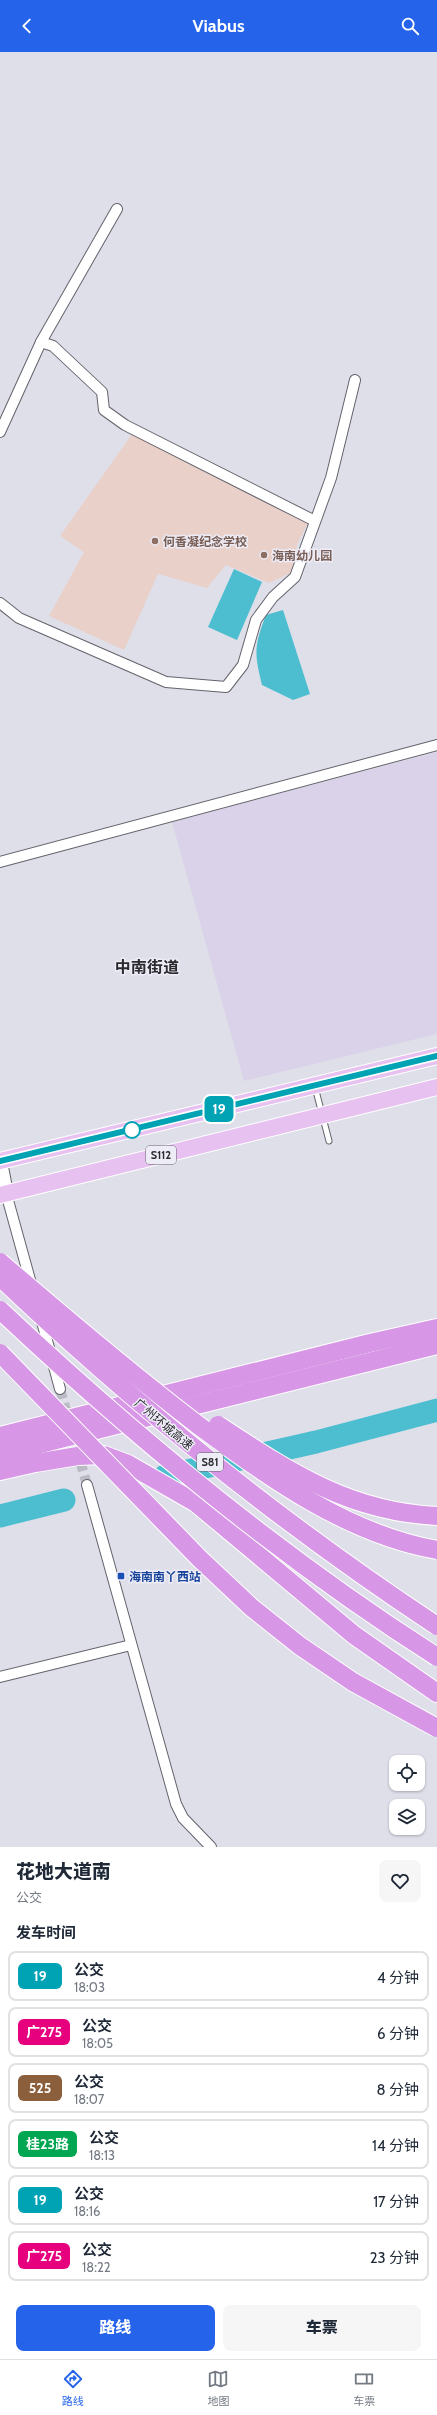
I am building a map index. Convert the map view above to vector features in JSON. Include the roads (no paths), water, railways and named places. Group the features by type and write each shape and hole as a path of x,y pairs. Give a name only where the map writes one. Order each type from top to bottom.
{"highway":[{"path":"0,1262 107,1354 258,1451 314,1483 351,1501 399,1513 437,1516"},
{"name":"广州环城高速","path":"0,1278 94,1363 194,1449 306,1535 437,1626"},
{"name":"广州环城高速","path":"0,1310 109,1409 242,1517 350,1599 437,1657"},
{"path":"0,1436 370,1343 437,1328"},
{"path":"87,1338 209,1433 294,1492 321,1507 368,1528 437,1550"},
{"path":"0,1454 437,1345"},
{"path":"0,1354 200,1559 251,1607 300,1646 342,1675 378,1697 437,1728"},
{"path":"0,1472 35,1462 78,1456 104,1455 128,1464 196,1502 354,1635 437,1693"}],"main road":[{"path":"0,1162 437,1056"},
{"name":"S112","path":"3,1194 322,1116 437,1086"}],"street":[{"path":"0,432 41,342 117,209"},
{"path":"41,342 52,346 102,392 104,410 125,425 315,521"},
{"path":"0,603 19,618 166,682 226,687 243,665 256,620 273,597 296,577 331,478 355,380"},
{"path":"0,862 437,745"},
{"path":"0,1162 3,1194 60,1389"},
{"path":"87,1485 176,1804 183,1818 211,1847"},
{"path":"0,1677 131,1645"}],"lane":[{"path":"314,1086 329,1142"}],"water":[{"path":"234,569 262,582 237,640 208,627"},
{"path":"283,610 310,694 293,700 262,685 256,650 259,635 266,615"}],"waterway":[{"path":"165,1476 316,1442 437,1410"},
{"path":"0,1516 64,1500"}],"tunnel":[{"path":"60,1389 87,1485"}],"place":[{"name":"何香凝纪念学校","path":"155,541"},
{"name":"海南幼儿园","path":"264,555"},
{"name":"海南南丫西站","path":"121,1576"}],"district":[{"name":"中南街道","path":"147,967"}]}
